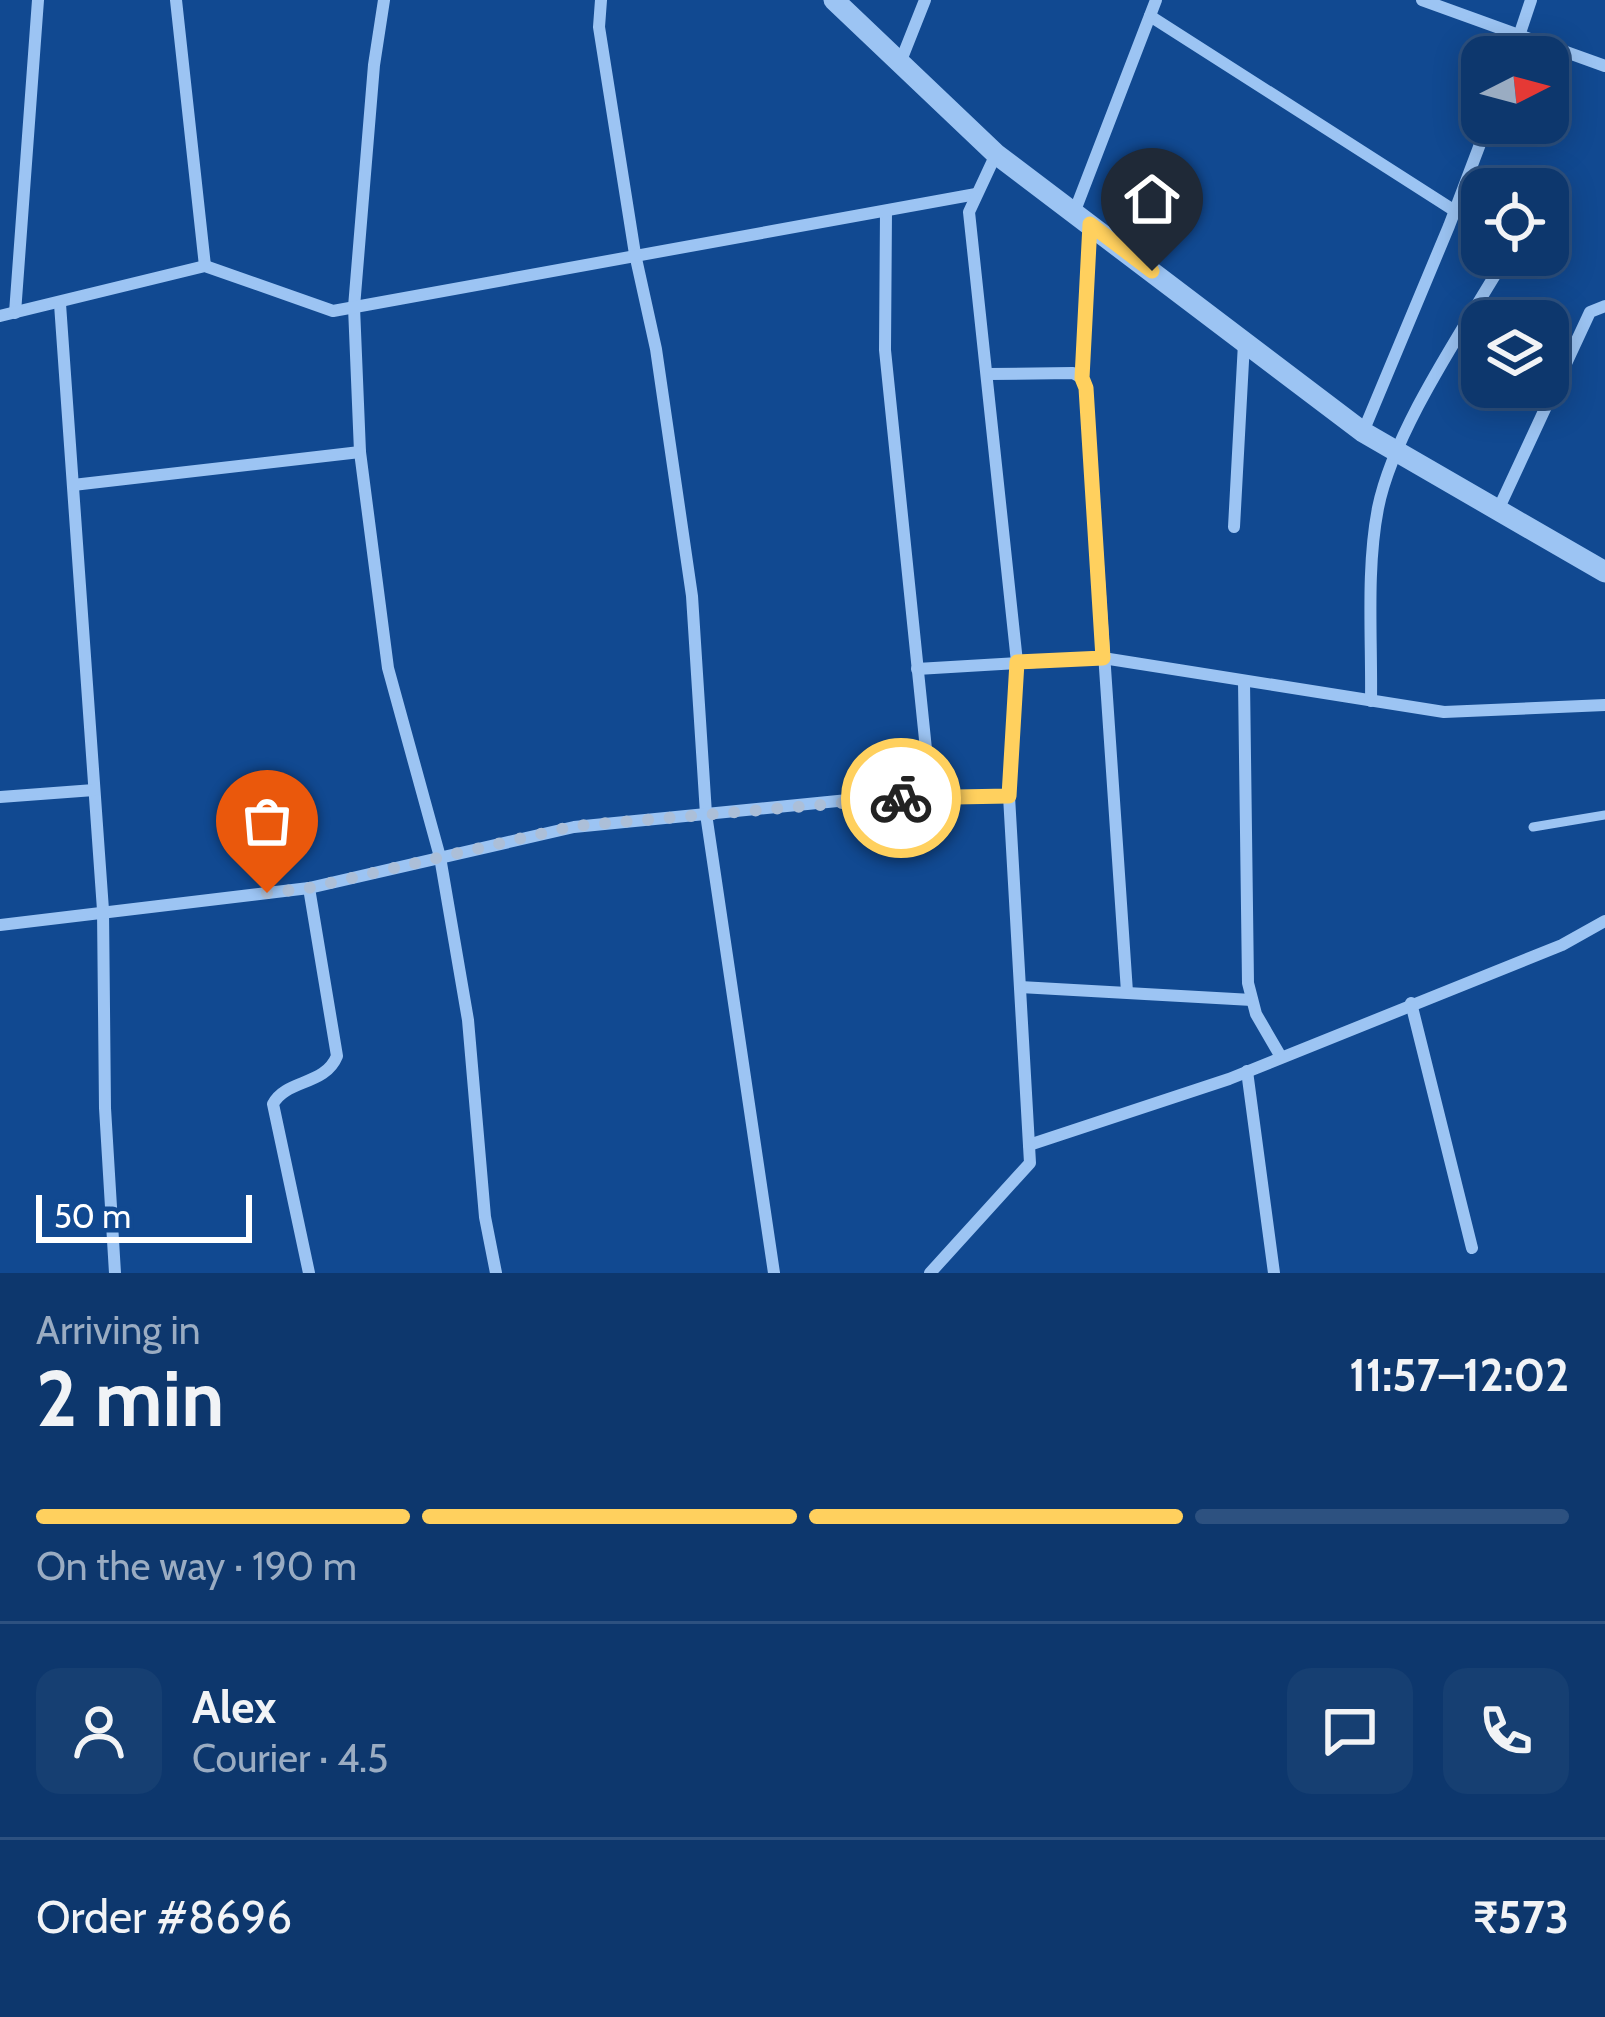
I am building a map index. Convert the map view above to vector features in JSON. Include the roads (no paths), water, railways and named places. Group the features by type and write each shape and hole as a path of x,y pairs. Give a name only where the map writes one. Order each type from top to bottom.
{"street":[{"path":"38,0 7,314 205,266 333,311 976,194"},
{"path":"176,0 205,266"},
{"path":"384,0 374,65 354,308 360,452 388,668 440,857 468,1019 485,1217 496,1273"},
{"path":"601,0 598,27 635,254 656,349 692,596 706,814 774,1273"},
{"path":"834,0 995,154 1363,432 1498,511 1602,562"},
{"path":"900,63 925,0"},
{"path":"1126,992 1082,378 1082,219 1156,0"},
{"path":"1422,0 1605,66"},
{"path":"1520,35 1532,0"},
{"path":"1150,16 1455,212"},
{"path":"1363,432 1480,144"},
{"path":"930,1273 1030,1163 1009,796 1017,662 969,212 995,154"},
{"path":"886,211 885,350 931,798"},
{"path":"1371,701 1374,536 1383,487 1396,450 1495,276"},
{"path":"60,304 103,910 105,1108 115,1273"},
{"path":"1498,511 1590,312 1605,306"},
{"path":"1234,527 1244,341"},
{"path":"988,374 1073,374 1082,378"},
{"path":"73,485 360,452"},
{"path":"917,669 1103,658 1444,712 1605,705"},
{"path":"1244,682 1248,983 1281,1057"},
{"path":"0,797 94,790"},
{"path":"0,925 309,888 574,826 858,800 1009,796"},
{"path":"309,888 337,1056 329,1072 282,1092 273,1104 309,1273"},
{"path":"1029,1145 1247,1071 1562,945 1605,921"},
{"path":"1020,987 1252,1000"},
{"path":"1411,1003 1472,1248"},
{"path":"1247,1071 1274,1273"}],"lane":[{"path":"1534,827 1605,815"}]}
